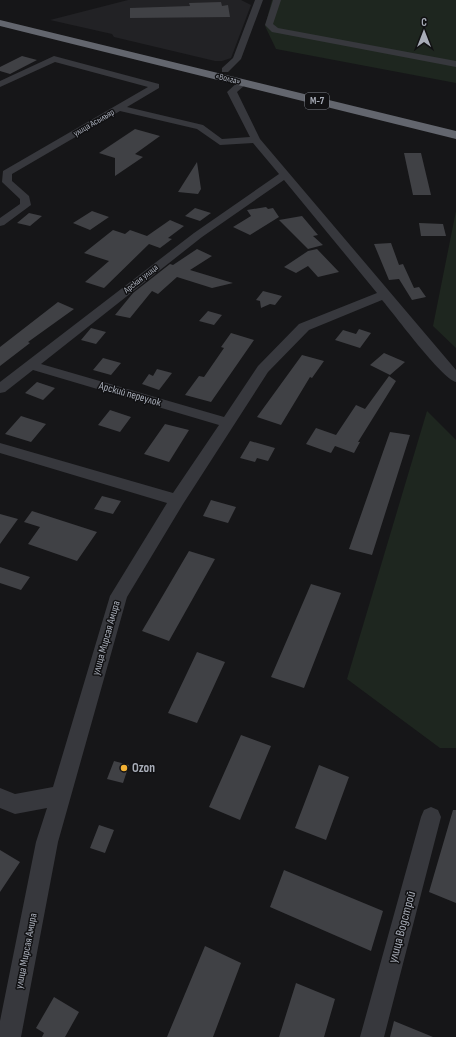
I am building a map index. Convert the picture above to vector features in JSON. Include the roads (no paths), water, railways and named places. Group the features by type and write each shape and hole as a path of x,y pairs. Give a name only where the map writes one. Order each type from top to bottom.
{"highway":[{"name":"«Волга»","path":"0,17 456,125"},
{"name":"«Волга»","path":"0,23 456,135"}],"street":[{"path":"225,70 237,59 259,0"},
{"path":"277,0 269,26 275,30 456,64"},
{"path":"0,84 54,59 156,86 119,108"},
{"path":"242,83 232,92 256,140 386,294 439,360 456,378"},
{"name":"улица Асылъяр","path":"0,223 26,205 25,198 7,182 7,173 119,108 200,127 220,142 256,140"},
{"name":"Арская улица","path":"0,389 198,235 285,175"},
{"name":"улица Мирсая Амира","path":"9,1037 47,842 119,596 177,500 263,369 304,327 386,294"},
{"name":"Арский переулок","path":"30,365 229,422"},
{"path":"0,448 177,500"},
{"path":"0,798 15,804 61,795"},
{"name":"улица Водстрой","path":"372,1037 431,817"}],"place":[{"name":"Ozon","path":"124,768"}]}
